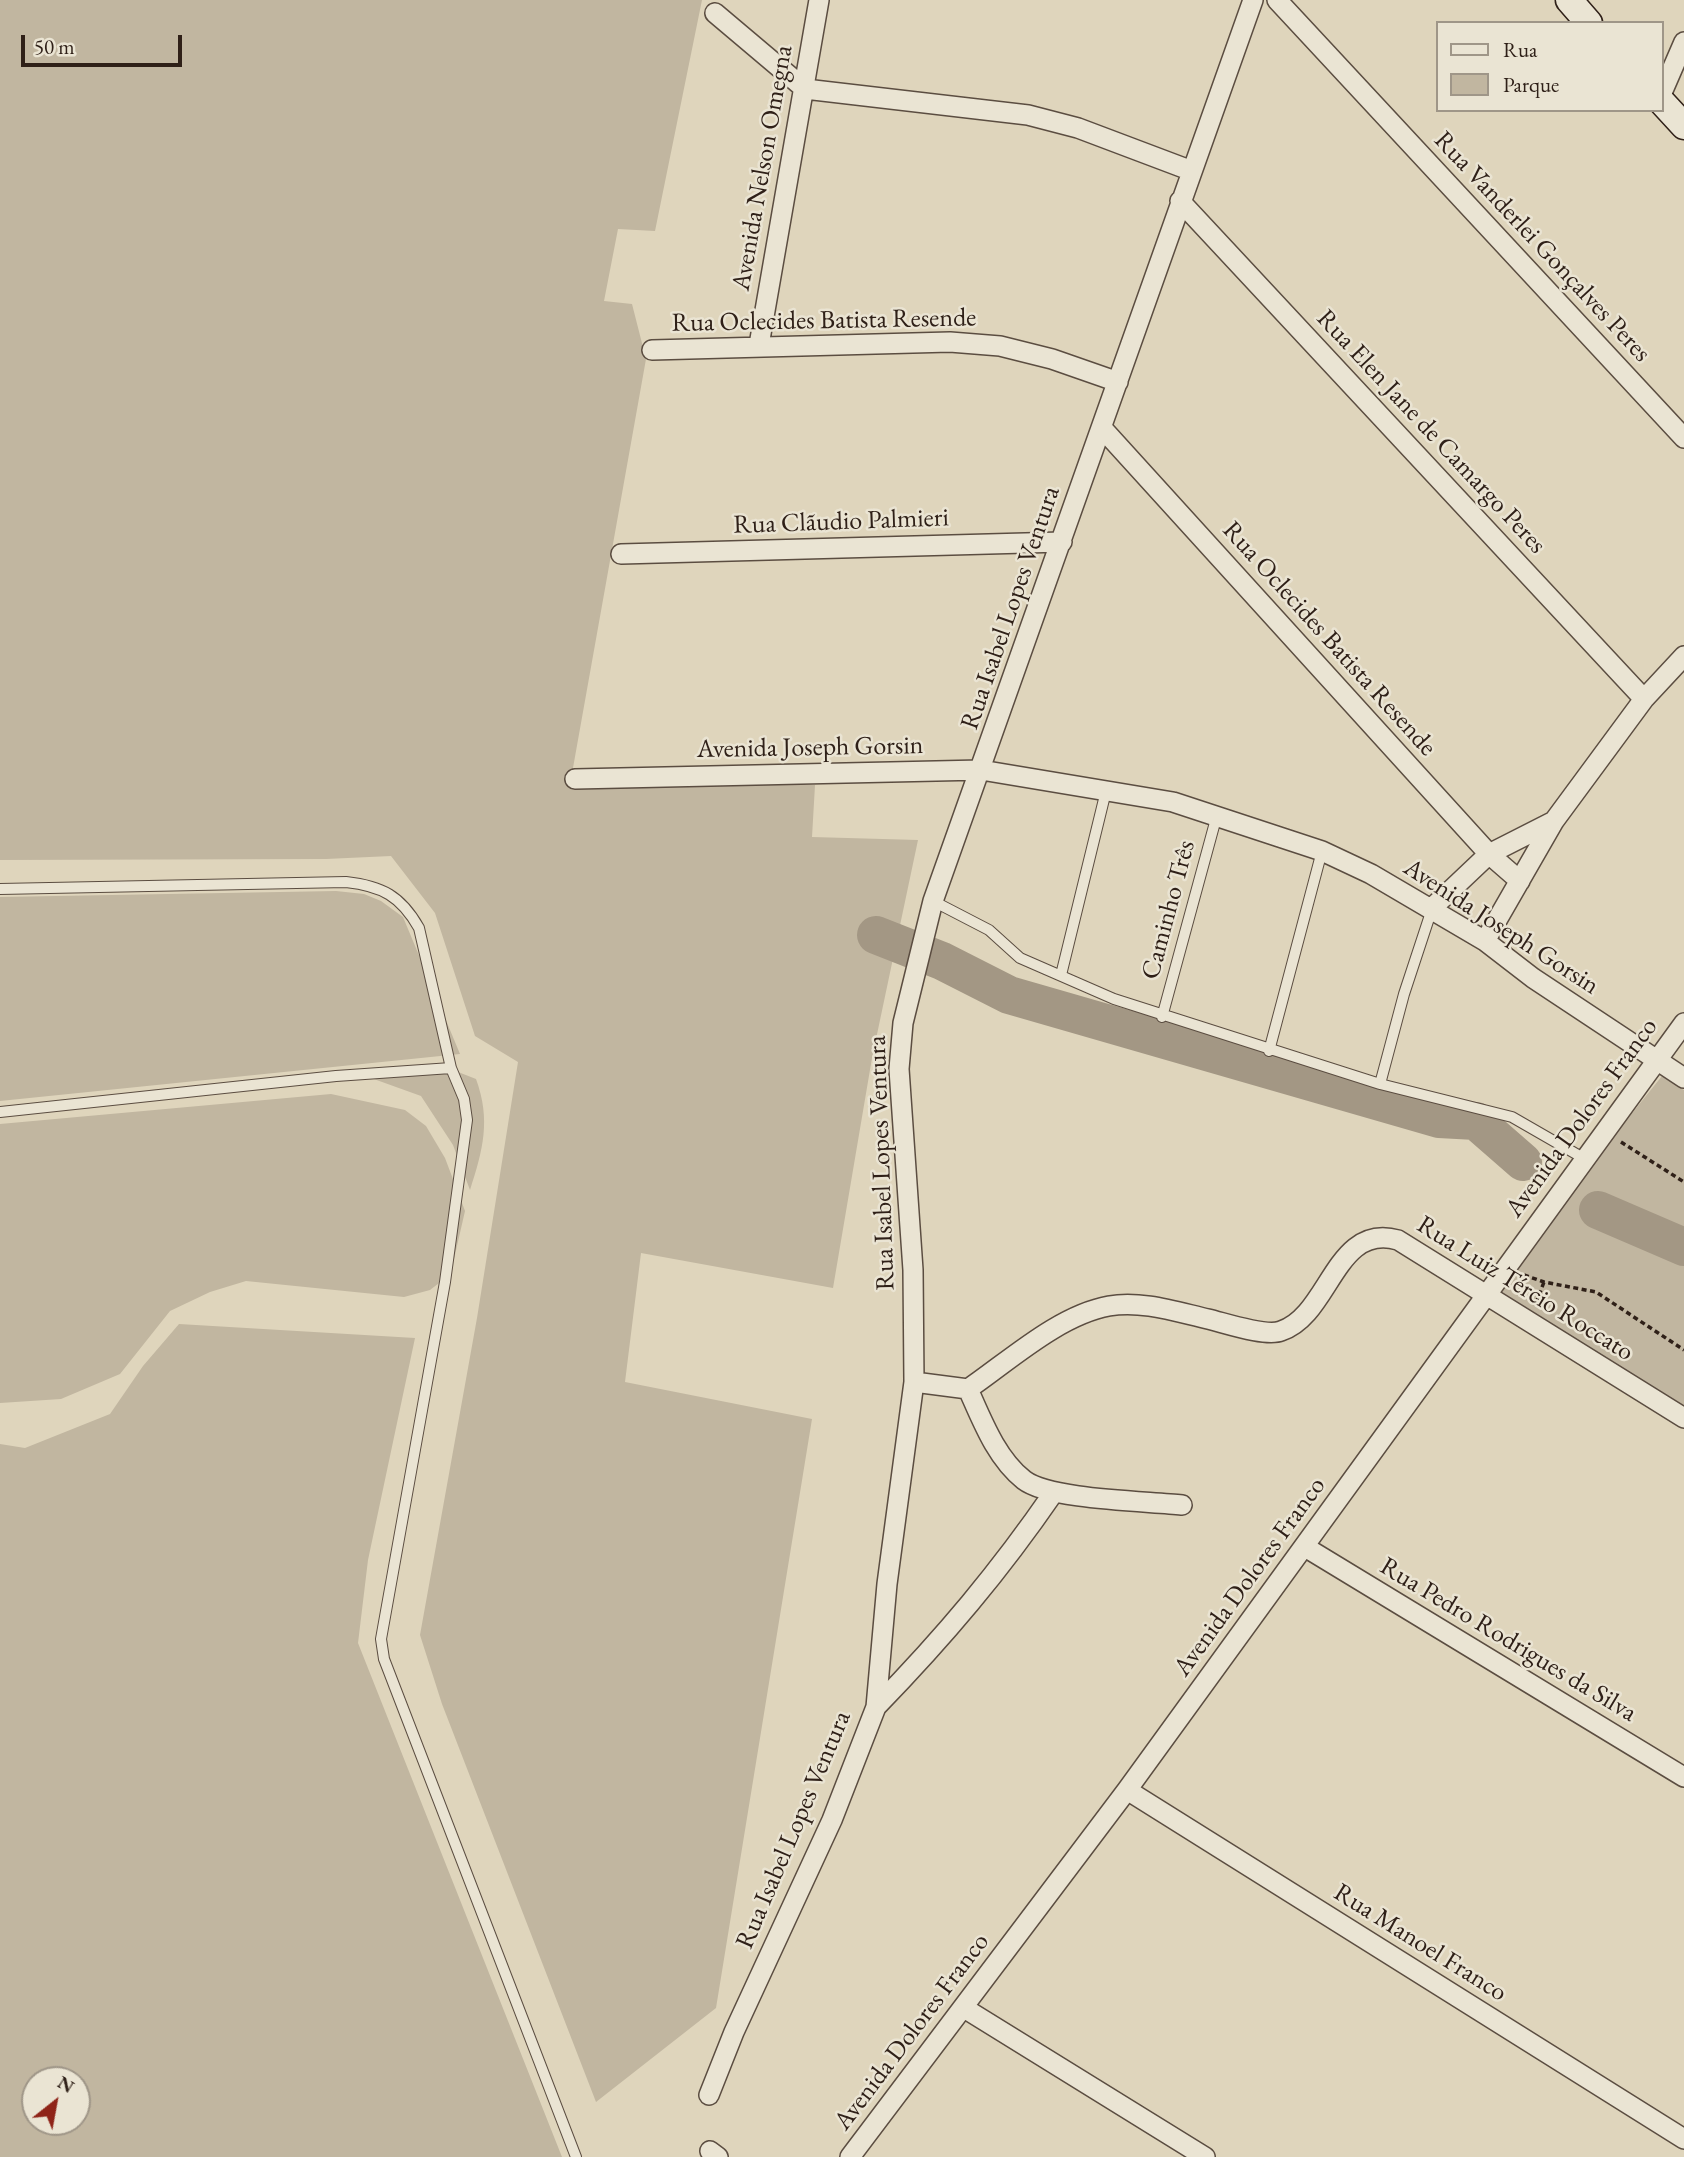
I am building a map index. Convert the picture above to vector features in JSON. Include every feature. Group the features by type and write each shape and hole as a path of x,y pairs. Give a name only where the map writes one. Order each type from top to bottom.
{"main road":[{"path":"1569,0 1587,21"},
{"path":"1663,103 1684,126"}],"street":[{"name":"Avenida Nelson Omegna","path":"759,345 819,0"},
{"name":"Rua Isabel Lopes Ventura","path":"709,2095 734,2032 832,1820 876,1707 887,1584 914,1382 913,1270 899,1069 903,1023 927,924 1253,0"},
{"name":"Rua Vanderlei Gonçalves Peres","path":"1277,0 1684,438"},
{"path":"715,13 805,89 1028,114 1078,128 1192,171"},
{"path":"1663,89 1684,42"},
{"name":"Rua Elen Jane de Camargo Peres","path":"1180,201 1644,699"},
{"name":"Rua Oclecides Batista Resende","path":"652,350 759,345 950,342 1000,346 1052,359 1118,382"},
{"name":"Rua Oclecides Batista Resende","path":"1102,428 1489,854 1520,881"},
{"name":"Rua Clãudio Palmieri","path":"621,554 1062,542"},
{"path":"1485,941 1554,821 1644,699 1684,656"},
{"name":"Avenida Joseph Gorsin","path":"575,779 981,770 1173,802 1322,851 1432,908 1485,941 1533,978 1684,1078"},
{"path":"1432,908 1489,854 1554,821"},
{"name":"Avenida Dolores Franco","path":"850,2157 1127,1790 1684,1023"},
{"name":"Rua Luiz Tércio Roccato","path":"968,1389 1076,1314 1111,1305 1149,1306 1253,1329 1280,1332 1302,1317 1341,1265 1367,1238 1381,1235 1398,1240 1684,1418"},
{"path":"914,1382 968,1389 986,1429 1008,1462 1025,1481 1054,1492 1182,1505"},
{"path":"876,1707 932,1649 1004,1564 1054,1492"},
{"name":"Rua Pedro Rodrigues da Silva","path":"1305,1547 1684,1777"},
{"name":"Rua Manoel Franco","path":"1127,1790 1684,2139"},
{"path":"964,2008 1205,2157"},
{"path":"1679,2157 1684,2150"}],"lane":[{"path":"1061,975 1106,790"},
{"name":"Caminho Três","path":"1162,1017 1217,815"},
{"path":"1269,1051 1322,851"},
{"path":"0,889 346,882 371,885 407,907 419,928 451,1068 464,1099 467,1120 445,1282 381,1639 384,1659 576,2157"},
{"path":"933,901 989,930 1020,958 1162,1017 1380,1084 1512,1117 1586,1159"},
{"path":"1380,1084 1404,993 1432,908"},
{"path":"0,1112 336,1076 451,1068"}],"path":[{"path":"1607,1129 1614,1138 1684,1182"},
{"path":"1522,1274 1544,1282 1596,1292 1684,1350"},
{"path":"1535,1307 1544,1282"}],"green space":[{"path":"0,0 702,0 655,231 618,229 604,301 632,304 646,359 571,779 815,785 812,837 918,840 872,1058 833,1288 641,1253 625,1382 812,1419 716,2008 596,2102 442,1704 420,1635 477,1318 518,1062 475,1036 435,913 391,856 326,859 0,860"},
{"path":"336,891 364,894 381,901 403,917 460,1054 0,1101 0,897"},
{"path":"453,1070 476,1079 483,1108 482,1148 470,1190 453,1145 421,1096 371,1078"},
{"path":"1662,1076 1684,1090 1684,1410 1496,1294 1588,1168"},
{"path":"331,1094 405,1110 426,1126 445,1158 465,1211 454,1259 443,1280 430,1290 404,1297 246,1281 210,1292 170,1311 120,1374 61,1399 0,1403 0,1124"},
{"path":"179,1324 415,1338 368,1560 358,1643 562,2157 0,2157 0,1444 25,1448 110,1414 143,1366"}],"waterway":[{"path":"876,935 942,961 1009,995 1439,1119 1476,1121 1523,1162"},
{"path":"1598,1210 1684,1247"}]}
